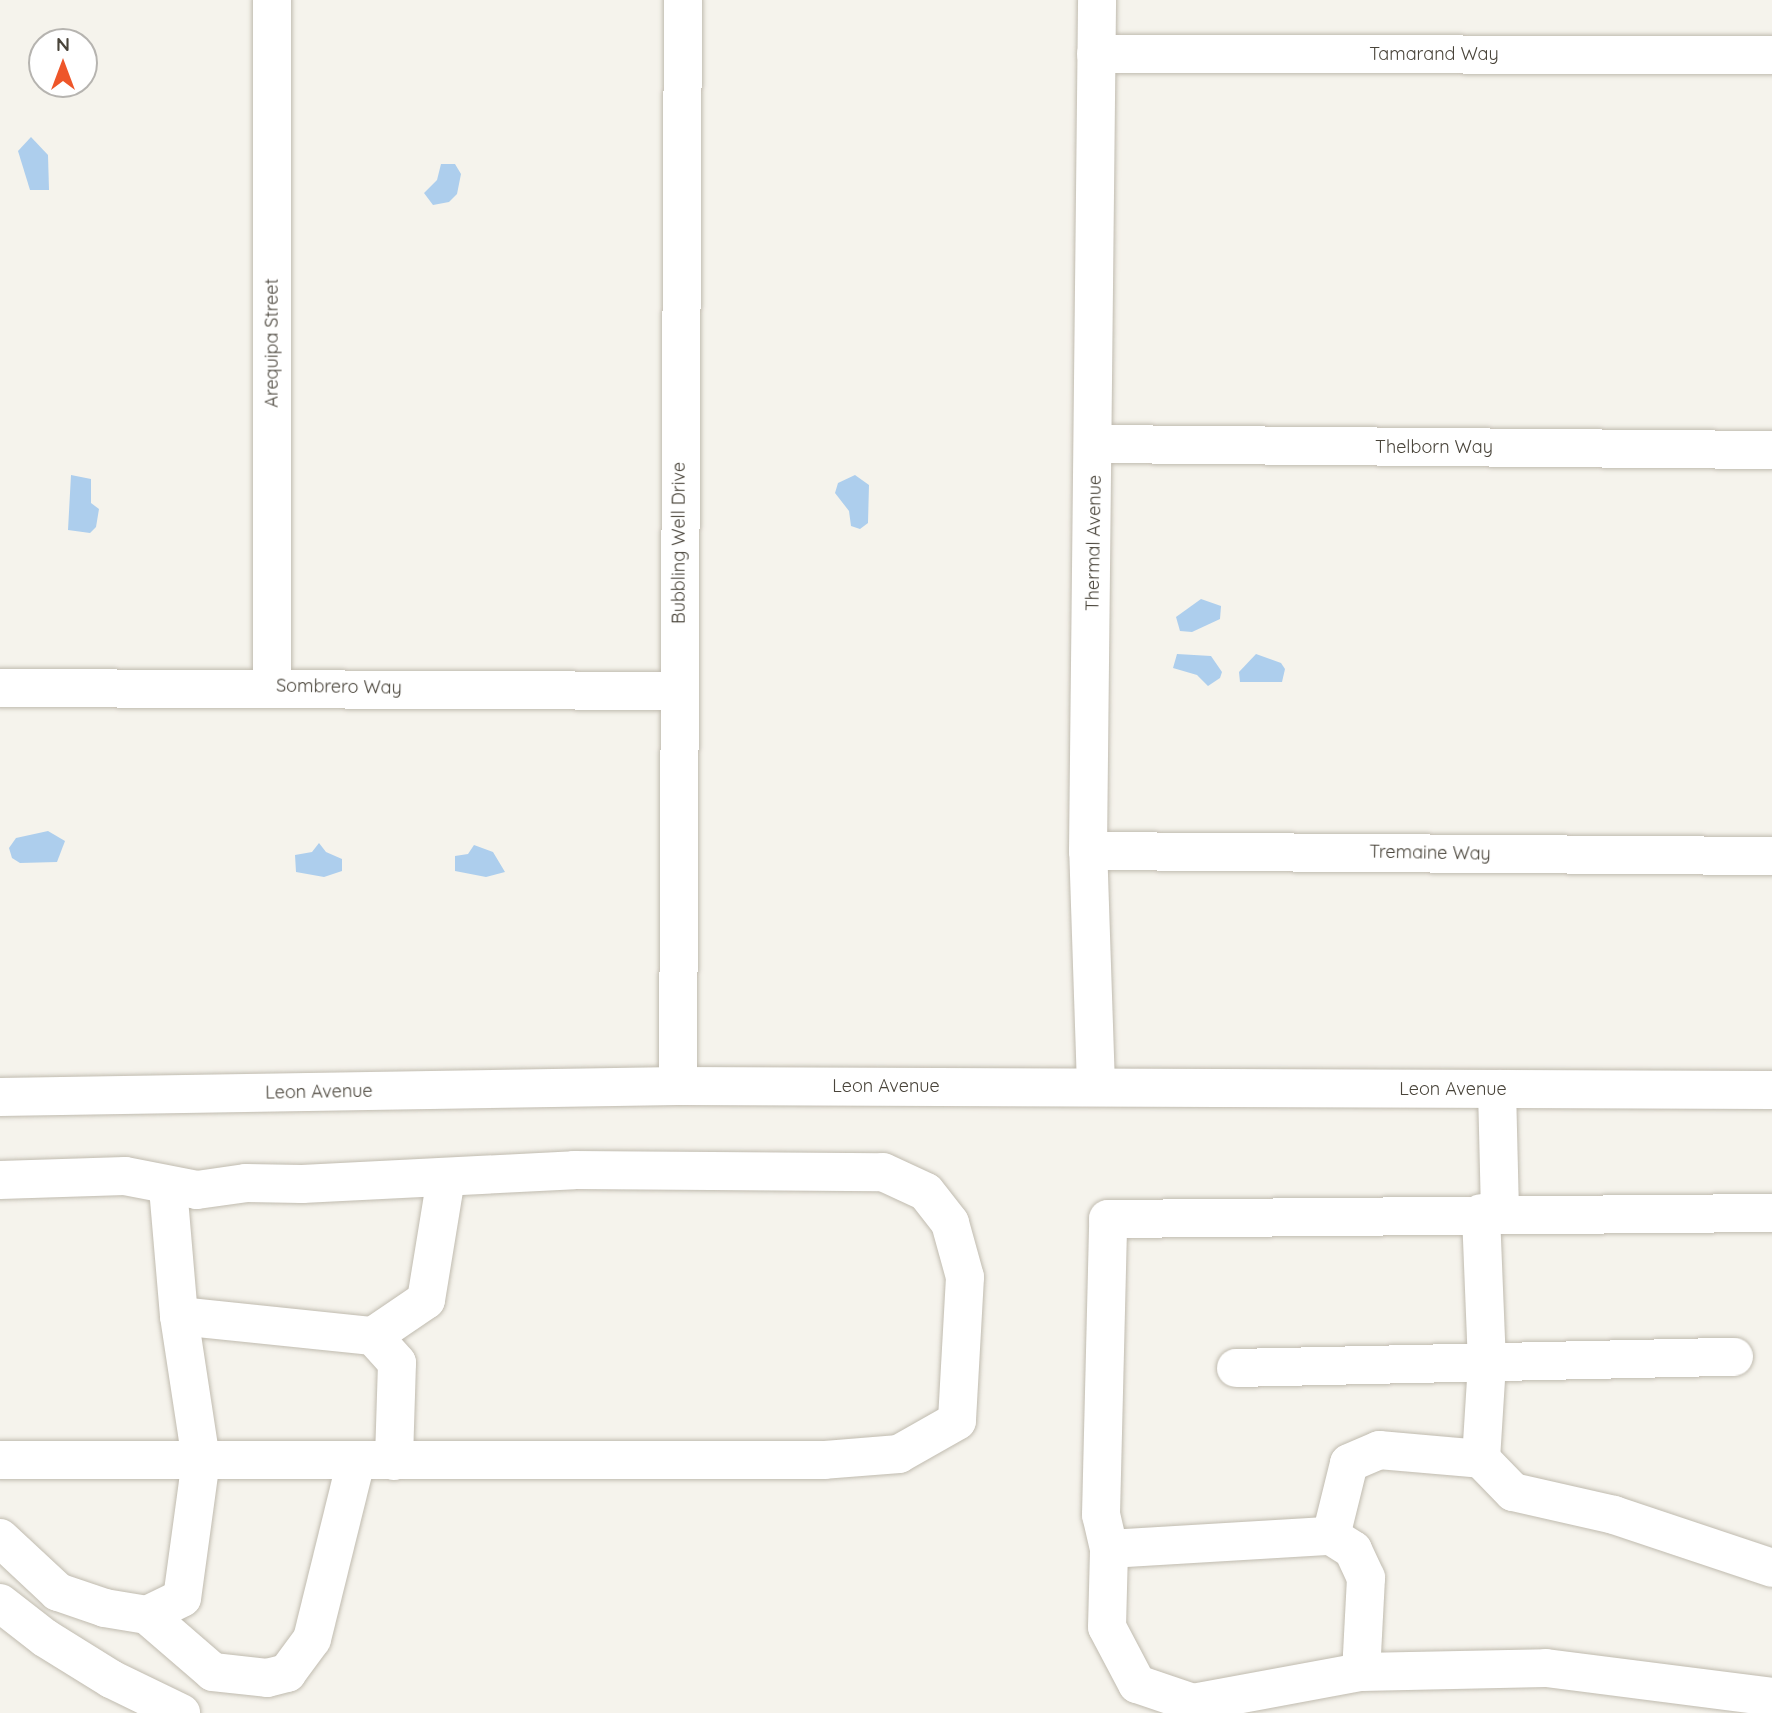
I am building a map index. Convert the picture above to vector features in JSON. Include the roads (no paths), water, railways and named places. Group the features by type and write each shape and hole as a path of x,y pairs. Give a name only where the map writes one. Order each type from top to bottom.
{"street":[{"name":"Arequipa Street","path":"272,0 272,686"},
{"name":"Bubbling Well Drive","path":"678,1086 683,0"},
{"name":"Thermal Avenue","path":"1096,1086 1088,851 1096,444 1097,0"},
{"name":"Tamarand Way","path":"1096,54 1772,55"},
{"name":"Thelborn Way","path":"1096,444 1772,450"},
{"name":"Sombrero Way","path":"0,688 272,686 678,691"},
{"name":"Tremaine Way","path":"1088,851 1772,856"},
{"name":"Leon Avenue","path":"0,1097 678,1086 1772,1090"},
{"path":"1481,1458 1497,1089"},
{"path":"0,1180 125,1176 168,1187 197,1190 246,1182 446,1178 574,1170 883,1172 904,1178 926,1192 950,1223 965,1277 957,1421 899,1454 837,1459 0,1460"},
{"path":"179,1316 373,1336 426,1300 446,1178"},
{"path":"147,1615 182,1598 201,1460 179,1316 168,1187"},
{"path":"1772,1213 1490,1213 1108,1219 1101,1515 1109,1549 1107,1627 1119,1655 1137,1684 1190,1708 1361,1672 1546,1668 1772,1697"},
{"path":"373,1336 397,1363 394,1461"},
{"path":"1236,1368 1734,1357"},
{"path":"1331,1536 1349,1463 1379,1450 1481,1458 1513,1492 1614,1515 1772,1568"},
{"path":"0,1538 58,1592 105,1608 147,1615 213,1672 267,1678 287,1673 312,1639 356,1461"},
{"path":"1109,1549 1331,1536 1353,1550 1366,1578 1361,1672"},
{"path":"0,1603 46,1639 111,1679 181,1713"}],"water":[{"path":"31,137 48,155 49,190 30,190 18,151"},
{"path":"441,164 455,164 461,174 457,194 449,202 433,205 424,193 437,180"},
{"path":"71,475 91,479 91,503 99,509 96,527 90,533 68,530"},
{"path":"855,475 869,485 868,523 860,529 851,526 849,511 835,493 838,483"},
{"path":"1201,599 1221,606 1220,619 1192,632 1180,631 1176,617"},
{"path":"1177,654 1211,656 1222,672 1220,678 1208,686 1197,675 1173,668"},
{"path":"1256,654 1281,663 1285,669 1282,682 1240,682 1239,672"},
{"path":"48,831 65,841 57,862 20,863 12,858 9,848 16,838"},
{"path":"319,843 326,852 342,859 342,871 324,877 296,872 295,855 312,852"},
{"path":"474,845 493,852 505,872 486,877 455,871 455,856 468,854"}]}
